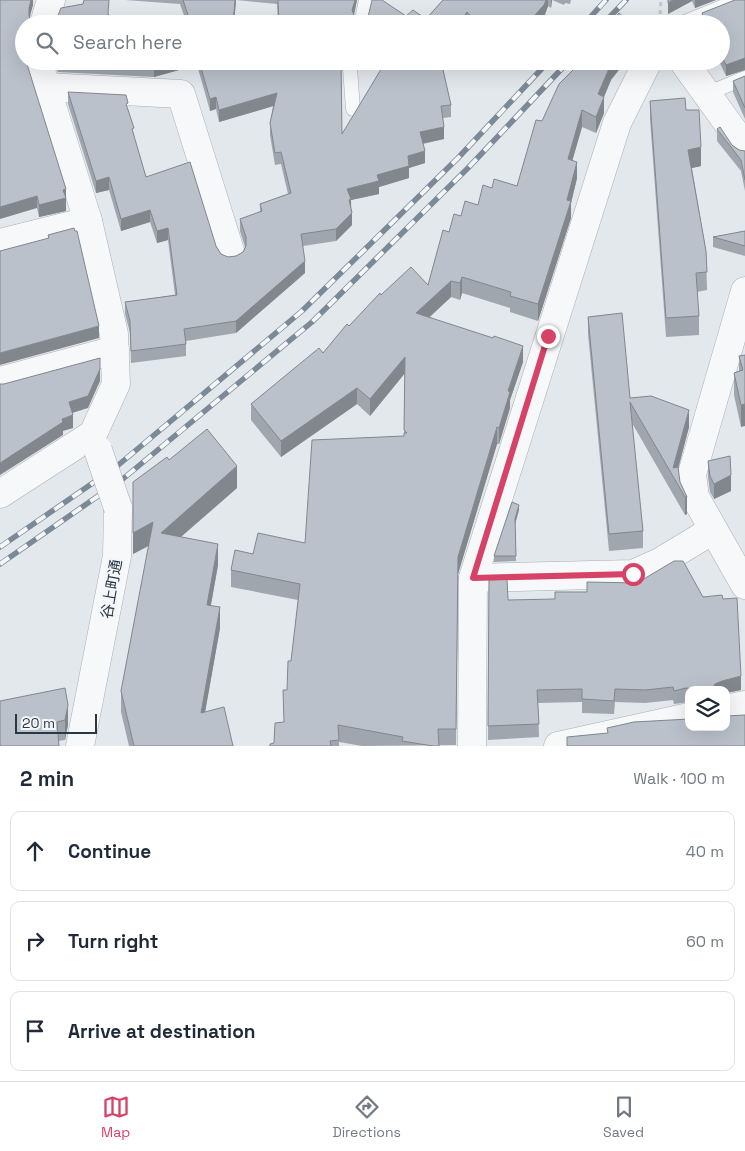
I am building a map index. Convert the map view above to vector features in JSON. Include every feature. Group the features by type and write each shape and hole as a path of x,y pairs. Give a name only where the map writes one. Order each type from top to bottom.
{"street":[{"path":"47,15 51,0"},
{"path":"0,494 96,442 116,384 114,334 88,221 41,70"},
{"path":"472,746 473,578 617,123 644,70"},
{"path":"690,70 745,147"},
{"path":"46,87 181,94 231,254"},
{"path":"0,243 88,221"},
{"path":"745,291 692,474 695,497 745,585"},
{"path":"0,381 114,350"},
{"name":"谷上町通","path":"80,746 117,556 118,508 96,442"},
{"path":"473,578 633,574 660,562 714,530"},
{"path":"730,708 745,705"},
{"path":"558,746 685,718"}],"lane":[{"path":"363,15 366,0"},
{"path":"702,15 739,0"},
{"path":"350,70 353,109"},
{"path":"706,94 745,78"}],"path":[{"path":"660,15 661,0"}],"building":[{"path":"0,0 31,0 29,15 15,15 15,70 29,70 66,189 63,190 66,198 39,205 37,196 0,207"},
{"path":"84,0 109,0 109,15 58,15 61,8 83,4"},
{"path":"183,0 235,0 234,15 188,15"},
{"path":"278,0 355,0 352,10 354,15 279,15"},
{"path":"372,0 382,0 404,15 368,15"},
{"path":"443,0 546,0 535,15 470,15 467,12 465,15 430,15"},
{"path":"735,0 745,0 745,58 730,64 730,15 703,15 702,13"},
{"path":"413,10 420,15 407,15"},
{"path":"202,70 341,70 342,134 381,70 443,70 451,105 441,106 444,127 420,132 425,151 408,156 409,166 377,175 379,181 347,189 351,199 349,200 352,213 336,229 301,234 305,261 236,321 184,329 186,344 131,351 130,321 125,302 177,295 168,228 157,231 150,210 121,219 109,177 96,181 68,92 126,95 128,103 126,104 134,128 132,129 146,177 190,162 216,246 221,254 228,257 236,256 243,252 246,246 246,237 240,219 262,211 260,204 291,193 281,152 275,153 270,123 277,93 219,110 216,97 210,99"},
{"path":"573,70 608,70 598,94 604,97 596,117 582,110 568,159 577,162 567,200 571,201 538,304 510,296 511,292 462,277 460,283 451,281 416,313 523,346 458,557 456,729 438,729 439,746 402,741 403,737 338,725 339,740 330,741 331,746 270,746 270,744 274,743 275,723 284,722 283,690 287,690 288,661 291,661 300,584 231,570 235,550 253,554 258,533 305,543 312,440 404,436 404,433 407,433 404,430 405,357 370,399 357,388 281,441 251,404 319,348 323,353 347,324 349,326 380,293 381,295 411,267 428,285 443,230 449,232 454,214 461,216 465,201 478,205 483,185 492,188 494,179 517,186 536,120 542,121 559,84"},
{"path":"745,76 745,108 733,81"},
{"path":"685,98 686,110 699,110 701,147 688,150 706,251 707,272 696,273 699,316 666,318 650,101"},
{"path":"720,127 732,145 739,150 745,151 745,180 741,160 717,129"},
{"path":"74,228 77,231 99,326 0,353 0,251 49,238 48,235"},
{"path":"745,231 745,246 713,237"},
{"path":"622,313 630,398 651,396 689,410 673,468 678,467 680,482 687,497 685,497 630,402 643,531 609,534 588,317"},
{"path":"745,355 745,404 741,405 734,373 743,370 739,356"},
{"path":"100,358 100,369 88,396 69,402 73,415 62,419 63,422 0,463 0,384"},
{"path":"207,429 237,466 161,533 218,544 207,605 220,607 201,713 224,707 233,746 134,746 121,691 153,522 133,533 133,482 167,457 169,460"},
{"path":"730,456 731,475 714,484 710,476 708,461"},
{"path":"512,502 519,505 515,519 516,556 494,556"},
{"path":"674,561 683,561 703,597 722,595 723,599 737,598 741,676 722,681 714,686 685,686 685,688 674,691 673,687 645,690 615,689 614,701 582,699 582,689 537,690 539,724 488,726 489,580 507,579 508,600 555,599 555,592 587,592 587,582 637,583"},
{"path":"65,688 68,705 65,720 57,722 59,746 0,746 0,701"},
{"path":"745,715 745,746 567,746 567,737 608,733 607,728 634,722 685,719 685,731 730,731 730,716"}],"railway":[{"path":"592,15 606,0"},
{"path":"612,15 626,0"},
{"path":"0,547 116,467 302,311 458,158 541,70"},
{"path":"0,564 124,478 312,322 468,168 561,70"}],"route":[{"path":"548,336 532,393 473,578 633,574"}]}
